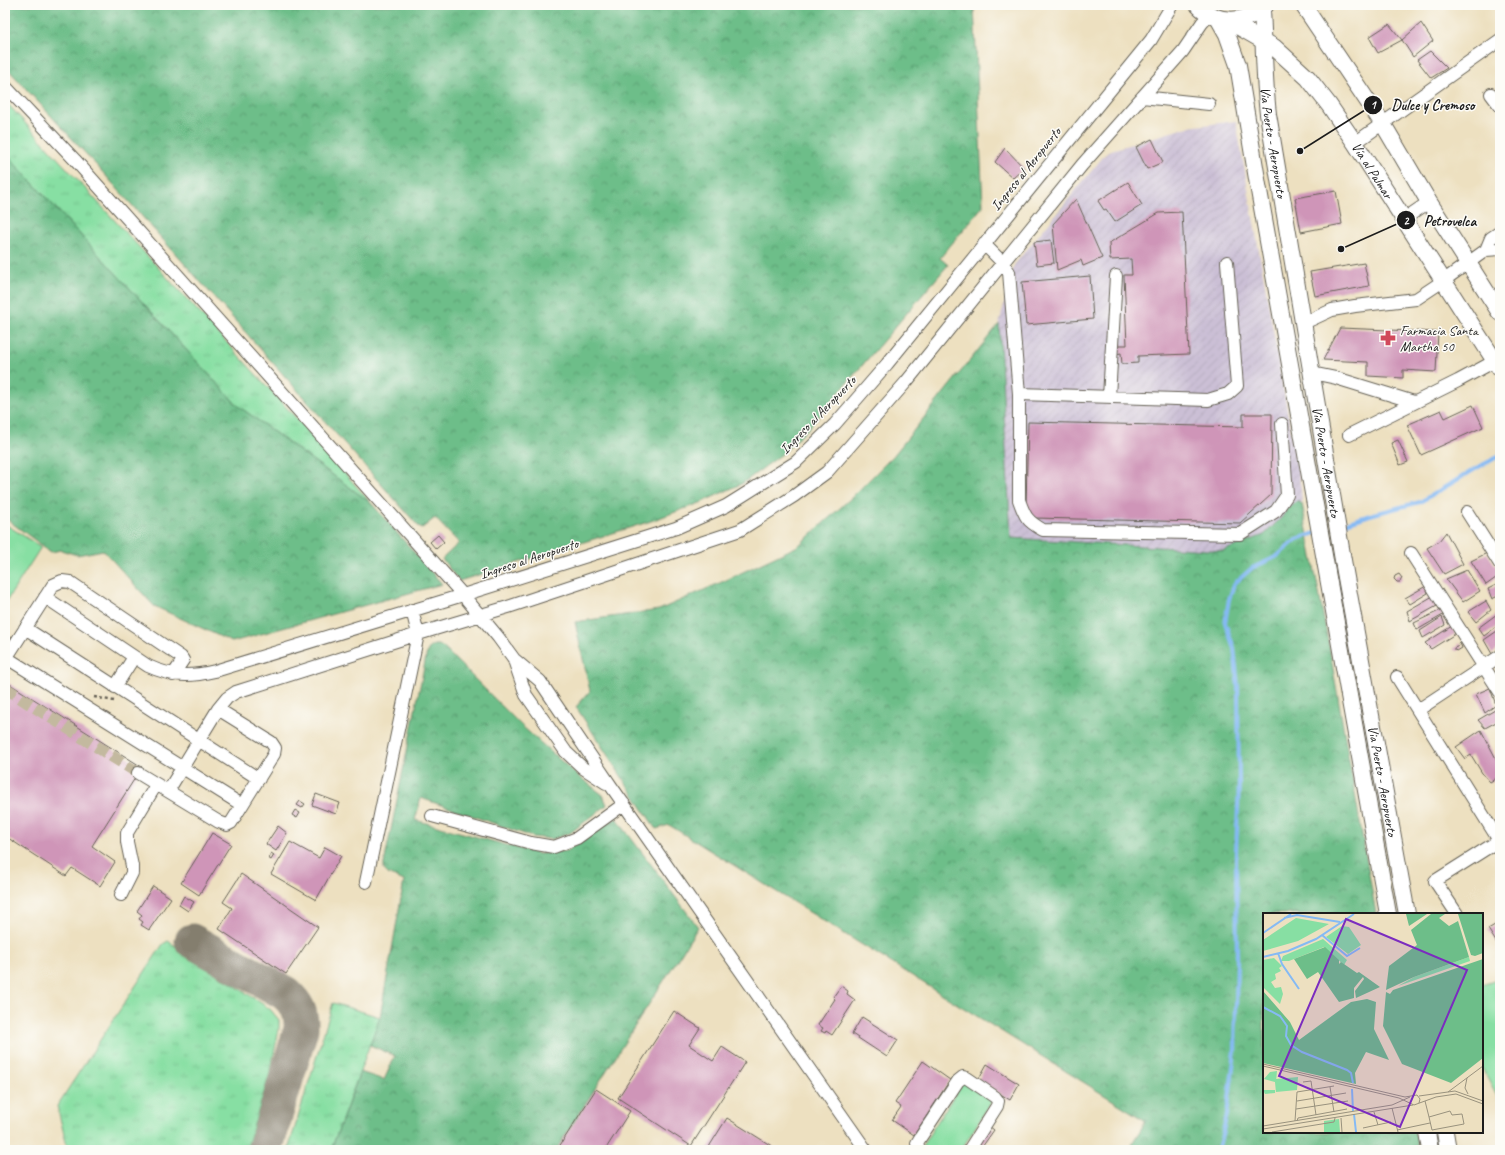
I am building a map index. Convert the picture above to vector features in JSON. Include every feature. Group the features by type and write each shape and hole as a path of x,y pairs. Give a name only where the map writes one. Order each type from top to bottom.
{"main road":[{"path":"1303,5 1383,124 1429,202 1500,313"},
{"path":"1213,14 1240,20 1252,16 1264,7"},
{"name":"Via Puerto - Aeropuerto","path":"1264,7 1264,42 1268,114 1331,486 1407,913"},
{"name":"Vía al Palmar","path":"1213,14 1264,42 1289,60 1308,78 1355,143 1497,365"},
{"name":"Via Puerto - Aeropuerto","path":"1213,14 1227,34 1238,65 1327,576 1388,913"},
{"path":"1427,1133 1430,1150"},
{"path":"1445,1133 1448,1150"}],"street":[{"name":"Ingreso al Aeropuerto","path":"173,675 190,675 215,671 412,610 463,596 676,528 726,506 796,462 835,424 887,364 1151,40 1172,5"},
{"path":"168,791 221,705 236,692 418,634 481,616 740,530 794,496 827,472 907,381 1082,165 1183,51 1202,23 1213,14"},
{"path":"1355,143 1500,40"},
{"path":"5,86 75,160 481,616 514,659 540,681 610,786 866,1150"},
{"path":"1491,94 1500,106"},
{"path":"1142,97 1209,104"},
{"path":"1404,220 1429,202"},
{"path":"1304,323 1332,310 1416,299 1486,250 1491,238 1500,232"},
{"path":"984,244 1002,262 1009,272 1019,394 1019,500 1031,523 1043,530 1240,534 1276,511 1287,495 1282,424"},
{"path":"1486,250 1500,249"},
{"path":"1019,394 1208,400 1228,394 1237,386 1227,262"},
{"path":"1109,397 1116,276"},
{"path":"1349,435 1458,381 1497,365"},
{"path":"1312,373 1336,378 1414,402"},
{"path":"1467,512 1500,564"},
{"path":"1411,553 1500,692"},
{"path":"44,597 134,657 161,672 173,675 182,663 183,660 181,657 70,582 64,581 56,583 44,597 6,659 242,805"},
{"path":"366,882 418,634 412,610"},
{"path":"25,628 259,779"},
{"path":"1418,710 1500,656"},
{"path":"115,687 134,657"},
{"path":"514,659 526,695 566,752 583,768 610,786"},
{"path":"1397,677 1500,841 1435,881 1456,913"},
{"path":"138,773 223,824 231,824 274,754 275,748 271,742 221,705"},
{"path":"121,895 132,873 132,866 127,846 127,833 156,785"},
{"path":"432,816 531,843 554,847 577,838 624,804"},
{"path":"919,1150 918,1143 920,1138 958,1081 963,1077 995,1096 998,1101 997,1106 969,1150"}],"path":[{"path":"88,696 115,701"}],"shaded area":[{"path":"1236,121 1301,488 1302,504 1297,501 1288,508 1282,517 1264,535 1223,551 1010,538 999,324 1014,265 1108,151 1188,127"}],"green space":[{"path":"5,5 974,5 983,206 940,258 948,265 807,430 782,454 743,483 700,503 648,522 459,581 442,559 459,543 435,518 421,529 98,167 5,66"},
{"path":"5,101 297,419 371,503 237,405 5,153"},
{"path":"5,153 237,405 371,503 442,584 232,642 154,606 103,550 77,555 61,550 51,552 5,518"},
{"path":"999,324 1011,538 1223,551 1264,535 1282,517 1288,508 1297,501 1302,504 1329,646 1376,913 1263,913 1263,1133 1415,1133 1419,1150 1128,1150 1146,1121 669,825 656,829 576,707 590,691 575,622 659,610 798,546 850,499 894,455"},
{"path":"5,524 41,547 6,602 5,602"},
{"path":"439,645 444,648 523,727 577,775 603,795 607,805 570,833 553,839 533,837 421,798 415,820 539,854 566,851 616,818 698,927 556,1150 331,1150 360,1072 384,1080 395,1056 370,1045 380,1017 404,881 388,874 384,870 384,864 427,652 430,647"},
{"path":"168,941 270,1009 279,1020 279,1029 270,1073 246,1150 68,1150 57,1106 163,944"},
{"path":"1500,979 1500,1102 1483,1070 1483,985"},
{"path":"333,1003 380,1017 331,1150 288,1150"},
{"path":"964,1080 993,1099 961,1150 927,1150 922,1146"}],"building":[{"path":"1421,23 1433,41 1413,57 1402,40"},
{"path":"1389,24 1402,40 1378,53 1369,37"},
{"path":"1430,51 1447,68 1431,78 1417,60"},
{"path":"1152,139 1163,162 1147,169 1136,147"},
{"path":"1005,148 1024,168 1013,178 995,162"},
{"path":"1128,182 1142,205 1115,222 1098,201"},
{"path":"1336,191 1342,224 1301,232 1295,198"},
{"path":"1076,199 1102,258 1083,266 1081,260 1057,270 1053,224"},
{"path":"1182,212 1189,354 1138,356 1138,363 1122,364 1121,353 1116,354 1116,345 1127,345 1124,275 1132,275 1131,259 1110,260 1109,243 1159,213"},
{"path":"1051,240 1054,263 1037,265 1034,242"},
{"path":"1364,263 1369,286 1315,296 1310,272"},
{"path":"1090,276 1093,319 1026,325 1022,282"},
{"path":"1340,328 1438,332 1436,372 1403,370 1403,378 1368,376 1368,362 1323,360"},
{"path":"1473,405 1483,427 1421,455 1407,425 1441,410 1445,418"},
{"path":"1243,414 1272,414 1271,495 1240,523 1035,518 1026,507 1028,422 1243,427"},
{"path":"1398,440 1408,462 1400,465 1391,443"},
{"path":"1446,532 1463,564 1444,574 1427,548 1439,541"},
{"path":"438,535 444,542 436,549 430,542"},
{"path":"1487,553 1500,572 1500,575 1486,585 1471,561"},
{"path":"1467,570 1480,591 1463,602 1446,579"},
{"path":"1399,574 1402,578 1400,582 1397,582 1394,579 1395,576"},
{"path":"1500,583 1500,595 1492,599 1488,589"},
{"path":"1426,586 1428,593 1410,604 1405,598"},
{"path":"1433,596 1437,606 1410,621 1407,611"},
{"path":"1486,601 1491,610 1476,622 1468,612"},
{"path":"1441,610 1443,615 1417,630 1414,623"},
{"path":"1497,614 1500,618 1500,624 1484,636 1478,628"},
{"path":"1442,617 1445,625 1423,638 1420,631"},
{"path":"1452,626 1455,634 1431,649 1425,643"},
{"path":"1500,629 1500,648 1492,654 1484,640"},
{"path":"1460,643 1462,648 1457,651 1454,650 1454,648 1459,646 1458,644"},
{"path":"5,681 142,767 92,846 115,862 100,886 72,868 66,876 5,836"},
{"path":"1490,688 1496,705 1485,713 1476,694"},
{"path":"1500,707 1500,720 1485,728 1478,720"},
{"path":"1481,730 1500,766 1500,776 1490,782 1482,773 1471,755 1465,759 1456,747"},
{"path":"316,794 340,803 336,814 312,805"},
{"path":"300,801 305,804 302,808 297,805"},
{"path":"295,810 300,813 297,818 292,815"},
{"path":"278,826 287,833 276,851 266,844"},
{"path":"212,833 231,844 199,895 181,883"},
{"path":"290,842 319,858 325,847 341,856 316,900 271,874"},
{"path":"271,853 274,855 271,860 268,858"},
{"path":"241,874 318,927 286,974 219,929 232,908 223,902"},
{"path":"153,886 171,898 149,930 141,925 143,922 139,919 142,915 137,911"},
{"path":"184,896 194,902 188,911 179,905"},
{"path":"1500,922 1500,943 1498,945 1488,929"},
{"path":"841,986 848,991 847,994 855,1000 832,1035 826,1031 825,1033 821,1031 823,1028 818,1025 835,999 833,997"},
{"path":"674,1011 700,1028 689,1045 713,1061 722,1047 745,1062 691,1146 618,1098"},
{"path":"862,1017 898,1040 887,1057 852,1034"},
{"path":"923,1061 950,1080 914,1135 892,1120 901,1107 895,1103"},
{"path":"987,1064 1019,1084 1010,1100 978,1080"},
{"path":"596,1089 630,1111 605,1150 557,1150"},
{"path":"727,1118 778,1150 707,1150"},
{"path":"989,1126 994,1130 980,1150 972,1150"}],"waterway":[{"path":"1340,525 1370,515 1420,502 1500,456"},
{"path":"1218,1150 1227,1115 1235,1051 1237,960 1236,852 1239,784 1238,687 1234,648 1225,623 1229,599 1235,583 1252,568 1276,557 1297,539 1316,533"}],"taxiway":[{"path":"192,941 285,993 293,1001 300,1013 301,1029 265,1150"}],"tunnel":[{"path":"5,688 138,773"}],"place":[{"name":"Dulce y Cremoso","path":"1300,151"},
{"name":"Petrovelca","path":"1341,249"},
{"name":"Farmacia Santa Martha 50","path":"1388,338"}]}
